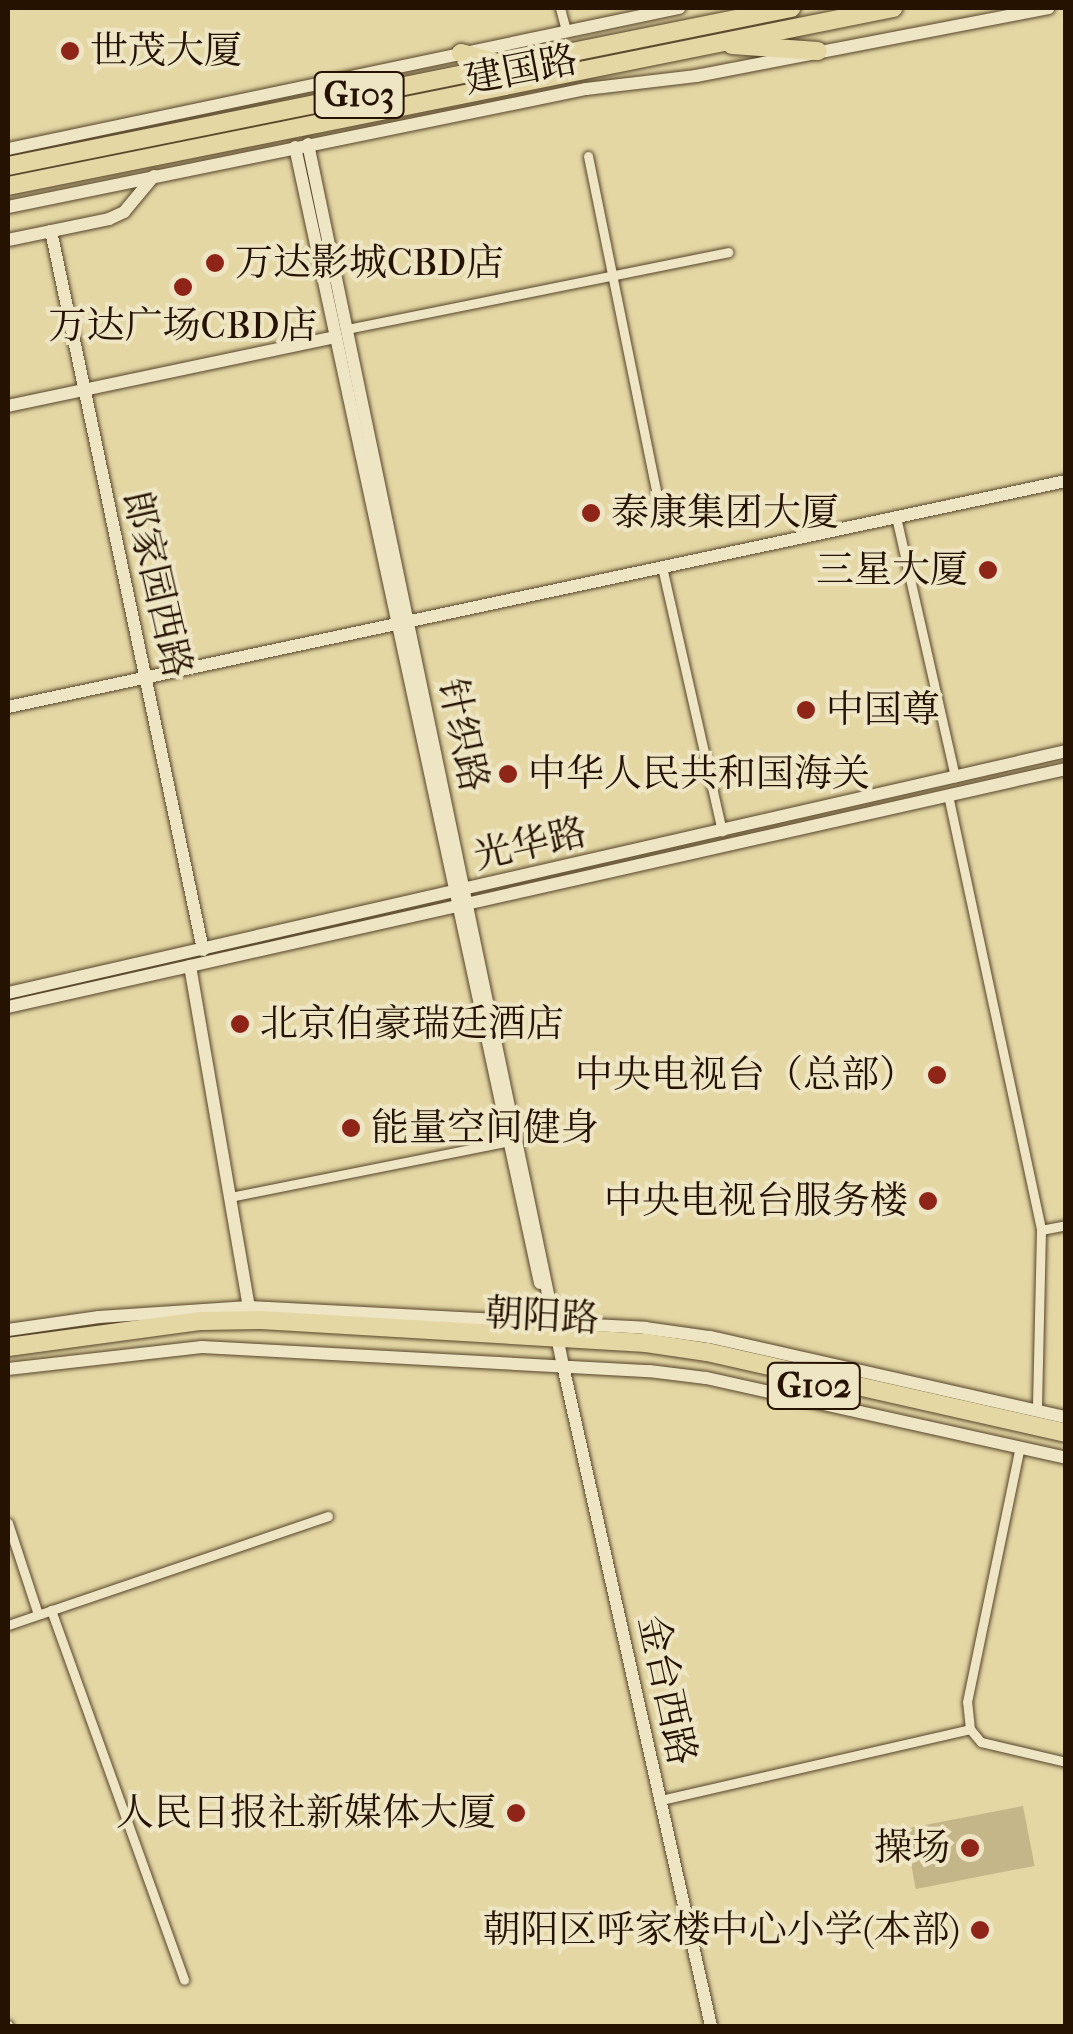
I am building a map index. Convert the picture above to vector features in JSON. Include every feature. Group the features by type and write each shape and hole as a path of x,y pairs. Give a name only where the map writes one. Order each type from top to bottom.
{"highway":[{"path":"711,33 740,8"},
{"name":"建国路","path":"8,186 686,48 711,33 791,8"},
{"name":"建国路","path":"8,166 508,65 711,33 822,23 893,8"},
{"path":"711,33 818,51"},
{"path":"686,48 772,60"},
{"path":"461,53 508,65"},
{"name":"朝阳路","path":"8,1347 260,1320 708,1352 1066,1433"},
{"name":"朝阳路","path":"8,1356 201,1327"},
{"name":"朝阳路","path":"556,1340 707,1362 1066,1444"}],"street":[{"path":"560,8 566,31"},
{"name":"建国路","path":"8,149 679,8"},
{"name":"建国路","path":"8,207 586,89 696,76 966,14 1049,8"},
{"name":"针织路","path":"301,146 556,1340"},
{"path":"588,156 662,515"},
{"path":"8,240 124,212 154,176"},
{"name":"郎家园西路","path":"51,231 204,950"},
{"path":"8,406 728,252"},
{"path":"8,707 1066,481"},
{"path":"896,517 955,777"},
{"path":"662,567 722,830"},
{"name":"光华路","path":"8,1006 190,966 722,830 1066,751"},
{"name":"光华路","path":"8,993 1066,768"},
{"path":"948,795 1041,1230 1037,1410"},
{"path":"190,966 249,1307"},
{"path":"230,1197 513,1140"},
{"path":"1041,1230 1066,1225"},
{"name":"朝阳路","path":"8,1369 201,1327 249,1307 556,1340 706,1378 1066,1458"},
{"name":"朝阳路","path":"8,1330 201,1327 556,1340 710,1337 1066,1417"},
{"name":"金台西路","path":"556,1340 710,2026"},
{"path":"1020,1446 967,1702 970,1729 981,1742 1066,1762"},
{"path":"8,1625 328,1516"},
{"path":"8,1524 38,1614"},
{"path":"51,1610 184,1980"},
{"path":"660,1800 970,1729"}],"shaded area":[{"name":"操场","path":"1023,1806 1035,1866 916,1889 904,1829"}],"place":[{"name":"世茂大厦","path":"70,51"},
{"name":"万达影城CBD店","path":"215,263"},
{"name":"万达广场CBD店","path":"183,287"},
{"name":"泰康集团大厦","path":"591,513"},
{"name":"三星大厦","path":"988,570"},
{"name":"中国尊","path":"806,710"},
{"name":"中华人民共和国海关","path":"508,774"},
{"name":"北京伯豪瑞廷酒店","path":"240,1024"},
{"name":"中央电视台（总部）","path":"937,1075"},
{"name":"能量空间健身","path":"351,1128"},
{"name":"中央电视台服务楼","path":"928,1201"},
{"name":"人民日报社新媒体大厦","path":"516,1813"},
{"name":"操场","path":"970,1848"},
{"name":"朝阳区呼家楼中心小学(本部)","path":"980,1930"}]}
